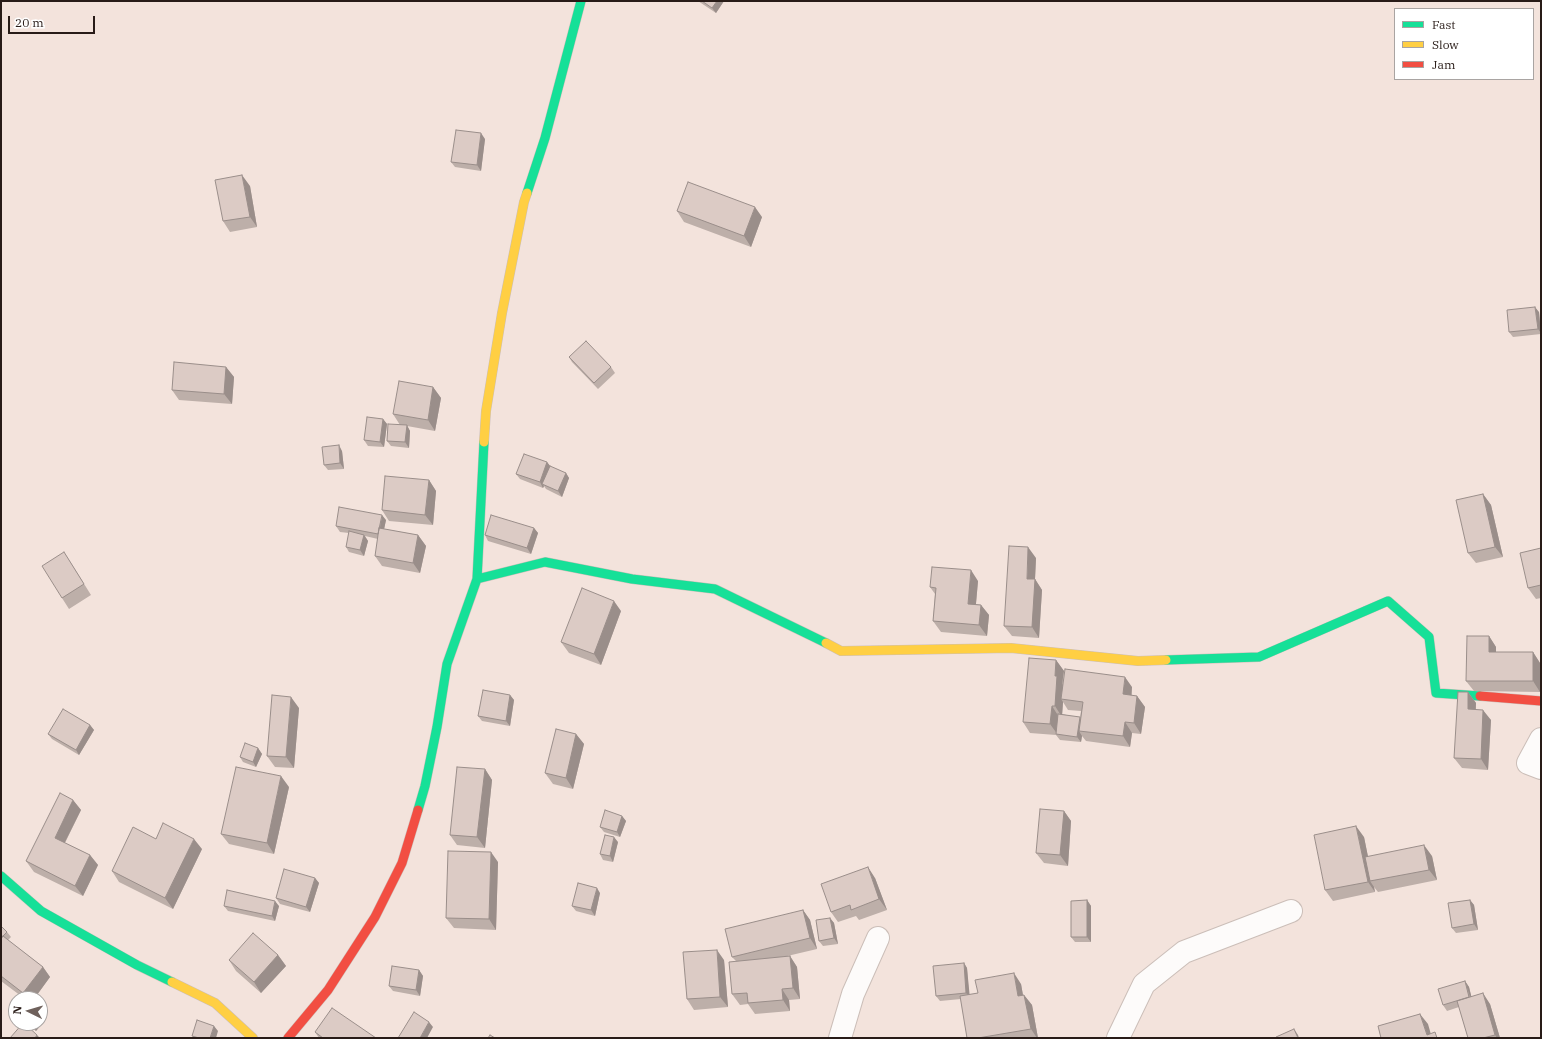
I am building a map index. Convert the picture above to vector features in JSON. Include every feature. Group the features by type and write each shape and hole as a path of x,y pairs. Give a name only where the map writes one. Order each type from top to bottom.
{"street":[{"path":"288,1038 328,990 375,917 402,863 425,786 437,727 447,664 477,579 486,411 502,313 524,202 544,138 581,1"},
{"path":"477,579 545,562 632,579 715,588 841,651 1011,648 1138,661 1259,657 1388,601 1429,637 1436,693 1541,700"},
{"path":"1541,739 1528,764 1541,768"},
{"path":"1,876 40,911 138,965 215,1003 253,1038"},
{"path":"1118,1038 1144,984 1184,952 1291,911"},
{"path":"840,1038 853,994 878,938"}],"building":[{"path":"702,1 717,1 712,8"},
{"path":"456,130 481,133 477,165 451,162"},
{"path":"242,175 250,217 223,221 215,180"},
{"path":"688,182 755,207 744,236 677,211"},
{"path":"1535,307 1538,329 1509,332 1507,310"},
{"path":"586,341 611,367 594,383 569,357"},
{"path":"174,362 226,367 224,394 172,390"},
{"path":"399,381 433,387 428,420 393,414"},
{"path":"367,417 383,419 380,442 364,440"},
{"path":"388,424 407,425 405,442 387,441"},
{"path":"339,445 340,463 324,465 322,447"},
{"path":"524,454 547,462 540,482 516,474"},
{"path":"550,466 566,473 558,491 542,484"},
{"path":"385,476 429,480 425,515 382,510"},
{"path":"1483,494 1495,547 1468,553 1456,500"},
{"path":"339,507 382,515 378,534 336,526"},
{"path":"491,515 534,528 527,548 485,535"},
{"path":"379,528 418,535 413,563 375,556"},
{"path":"349,531 364,535 360,550 346,547"},
{"path":"1009,546 1028,547 1027,579 1035,579 1032,627 1004,626"},
{"path":"1541,548 1541,585 1528,588 1520,553"},
{"path":"64,552 84,584 62,598 42,566"},
{"path":"932,567 971,570 968,604 981,605 979,625 933,621 936,588 930,587"},
{"path":"582,588 614,601 594,654 561,642"},
{"path":"1467,636 1489,636 1489,652 1533,652 1533,681 1466,681"},
{"path":"1029,658 1056,660 1055,676 1057,676 1055,706 1052,706 1050,724 1023,722"},
{"path":"1065,669 1125,677 1123,694 1137,696 1134,723 1125,722 1123,736 1079,731 1083,702 1061,699"},
{"path":"483,690 510,695 506,721 478,716"},
{"path":"1458,692 1468,692 1468,709 1483,710 1481,759 1454,758"},
{"path":"272,695 291,697 286,757 267,756"},
{"path":"63,709 90,725 76,750 48,734"},
{"path":"1058,714 1080,717 1077,737 1056,734"},
{"path":"556,729 576,734 566,778 545,773"},
{"path":"245,743 258,748 253,762 240,757"},
{"path":"236,767 281,776 267,843 221,834"},
{"path":"457,767 485,769 477,837 450,835"},
{"path":"60,793 73,800 55,838 90,855 75,886 26,861"},
{"path":"1040,809 1064,811 1060,855 1036,853"},
{"path":"605,810 622,816 617,832 600,827"},
{"path":"163,823 194,839 165,898 112,871 133,827 156,839"},
{"path":"1356,826 1368,882 1325,890 1314,835"},
{"path":"605,835 614,837 610,856 600,854"},
{"path":"1424,845 1429,870 1370,881 1365,857"},
{"path":"448,851 491,852 489,919 446,918"},
{"path":"868,867 879,899 851,910 850,905 831,912 821,884"},
{"path":"284,869 315,878 306,907 276,898"},
{"path":"578,883 597,888 591,910 572,906"},
{"path":"227,890 275,901 272,916 224,906"},
{"path":"1087,900 1087,937 1071,937 1071,901"},
{"path":"1470,900 1474,924 1452,928 1448,903"},
{"path":"803,910 810,938 732,957 725,929"},
{"path":"830,918 834,938 819,941 816,920"},
{"path":"1,926 7,932 1,938"},
{"path":"253,933 278,955 254,982 229,960"},
{"path":"3,936 43,967 25,991 20,991 1,976 1,939"},
{"path":"717,950 720,997 687,999 683,952"},
{"path":"790,956 793,988 782,989 783,1000 748,1003 747,993 732,994 729,962"},
{"path":"964,963 966,993 936,996 933,966"},
{"path":"392,966 419,970 416,990 389,986"},
{"path":"1014,973 1018,996 1024,995 1031,1029 978,1038 967,1038 960,996 978,993 975,980"},
{"path":"1465,981 1469,997 1443,1005 1438,989"},
{"path":"1483,993 1495,1035 1483,1038 1468,1038 1457,1001"},
{"path":"332,1008 376,1038 323,1038 315,1032"},
{"path":"414,1012 429,1022 420,1038 398,1038"},
{"path":"1420,1014 1427,1035 1435,1032 1437,1038 1381,1038 1378,1026"},
{"path":"197,1020 214,1026 210,1038 199,1038 192,1036"},
{"path":"1294,1029 1298,1038 1276,1038 1276,1037"},
{"path":"16,1031 33,1031 37,1035 35,1038 10,1038"},
{"path":"490,1035 495,1038 488,1038"}],"traffic: fast":[{"path":"527,193 545,138 581,1"},
{"path":"418,810 425,786 437,727 447,664 477,579 484,442"},
{"path":"477,579 545,562 632,579 715,589 826,643"},
{"path":"1166,660 1259,657 1388,601 1429,637 1436,693 1480,696"},
{"path":"1,876 41,911 137,965 172,982"}],"traffic: slow":[{"path":"484,442 486,411 502,313 527,193"},
{"path":"826,643 841,651 1011,648 1138,661 1166,660"},
{"path":"172,982 215,1003 253,1038"}],"traffic: jam":[{"path":"1480,696 1541,701"},
{"path":"288,1038 328,990 375,917 402,863 418,810"}]}
